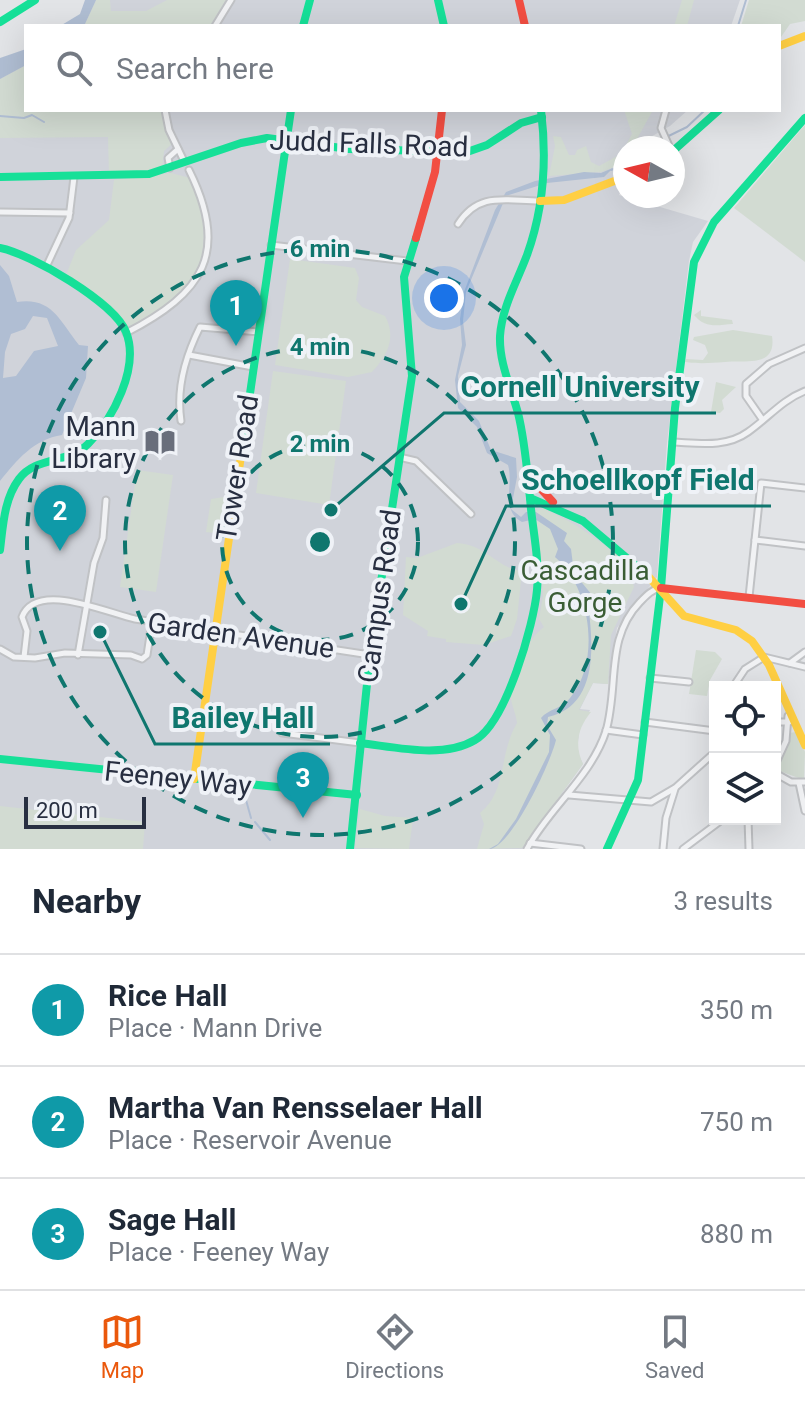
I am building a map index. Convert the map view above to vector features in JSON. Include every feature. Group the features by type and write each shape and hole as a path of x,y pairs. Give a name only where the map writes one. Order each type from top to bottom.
{"street":[{"path":"0,22 35,0"},
{"path":"216,24 231,0"},
{"path":"304,24 310,0"},
{"path":"438,0 444,24"},
{"path":"519,0 525,24"},
{"path":"781,45 805,36"},
{"path":"165,112 169,130 183,159"},
{"name":"Tower Road","path":"194,779 213,630 291,112"},
{"name":"Campus Road","path":"350,849 370,655 412,376 403,292 407,261 432,186 442,112"},
{"path":"664,136 661,123 665,112"},
{"path":"685,141 717,112"},
{"path":"282,733 360,743 450,747 472,742 488,731 502,707 534,608 537,576 520,423 503,369 500,334 507,300 532,239 540,197 542,113"},
{"name":"Judd Falls Road","path":"0,177 134,176 170,169 248,141 286,139 349,149 473,151 519,121 542,113"},
{"path":"607,849 638,780 661,588 692,272 702,241 719,216 805,118"},
{"path":"170,169 168,158 178,149"},
{"path":"126,333 178,301 191,289 204,266 209,226 203,200 189,170"},
{"path":"47,265 70,213 74,177"},
{"path":"458,224 476,203 540,197 564,200 613,182"},
{"path":"0,212 70,213"},
{"path":"271,245 407,261"},
{"path":"0,248 20,252 47,265 111,313 126,333 129,355 127,371 111,412 88,445 76,455 38,465 20,477 7,507 0,550"},
{"path":"181,421 178,399 200,327 258,332"},
{"path":"762,419 746,396 746,384 769,364 804,351"},
{"path":"189,355 253,367"},
{"path":"673,442 715,444 732,440 805,391"},
{"path":"398,457 416,461 471,514"},
{"path":"527,473 541,493 588,525 661,588 684,616 737,629 764,657 782,689 791,722 805,745"},
{"path":"749,597 761,483 805,488"},
{"path":"78,655 86,606 103,538 106,500"},
{"path":"530,503 564,511"},
{"path":"755,540 805,546"},
{"path":"528,846 569,795 606,730 621,628 649,593 661,588 805,604"},
{"name":"Garden Avenue","path":"24,657 27,630 22,617 30,603 45,599 152,622 370,655"},
{"path":"0,649 12,656 24,657 78,655 143,659 148,654 152,622"},
{"path":"790,663 805,652"},
{"path":"737,681 745,669 764,657 805,667"},
{"path":"650,678 689,682"},
{"path":"645,722 709,730"},
{"path":"781,722 791,722"},
{"path":"780,753 791,722"},
{"path":"606,730 643,735"},
{"path":"569,795 651,802 675,788 714,753"},
{"name":"Feeney Way","path":"0,759 357,795"},
{"path":"781,775 802,783 805,811"},
{"path":"663,849 666,818 675,788"},
{"path":"683,849 715,825"},
{"path":"748,825 749,849"},
{"path":"528,846 581,849"}],"shaded area":[{"path":"90,0 740,0 732,24 74,24"},
{"path":"24,56 24,112 686,112 652,136 613,136 613,208 664,208 708,221 693,242 689,261 667,443 657,577 617,628 608,684 593,683 580,709 590,710 580,725 577,751 583,764 522,849 0,849 0,67"}],"green space":[{"path":"96,0 110,0 111,11 146,11 167,0 226,0 211,24 85,24"},
{"path":"682,0 694,0 688,24 675,24"},
{"path":"749,0 805,0 805,21 790,24 781,37 781,24 742,24"},
{"path":"24,66 24,112 164,112 172,144 164,151 162,169 109,175 108,137 0,138 0,79"},
{"path":"625,112 652,112 639,136 631,136"},
{"path":"805,125 805,262 734,208"},
{"path":"553,136 561,137 569,155 575,155 577,150 586,146 591,162 599,166 613,158 613,168 601,172 549,176 555,146"},
{"path":"171,173 190,178 199,202 203,248 198,269 188,288 173,304 153,317 128,326 66,275 76,250 109,220 114,180"},
{"path":"290,259 355,268 359,278 356,300 362,307 385,316 389,324 389,346 372,372 348,377 275,365"},
{"path":"701,310 701,316 732,320 733,324 703,322 694,315"},
{"path":"733,330 772,336 770,353 765,358 750,361 685,362 686,359 703,360 708,353 705,345 693,340 694,337"},
{"path":"273,371 346,381 329,505 256,493"},
{"path":"716,382 736,387 722,400 724,409 720,413 711,412"},
{"path":"137,470 173,475 156,592 120,587"},
{"path":"231,496 225,534 206,532 211,499"},
{"name":"Cascadilla Gorge","path":"544,509 593,536 615,554 636,573 632,579 634,587 611,635 608,684 593,683 579,710 591,712 579,736 583,764 522,848 477,849 484,824 480,813 495,794 507,747 517,723 511,699 516,669 526,649 544,627 539,619 543,596 536,511"},
{"path":"457,543 476,548 506,566 522,571 517,619 511,636 484,645 446,642 446,639 427,636 428,631 403,615 406,557 417,558"},
{"path":"696,650 715,652 722,659 709,681 707,696 689,694"},
{"path":"796,732 805,752 804,780 781,771 781,758 789,733"},
{"path":"0,806 145,822 143,849 0,849"},
{"path":"360,809 385,816 413,818 409,849 355,848"}],"water":[{"path":"85,0 96,0 85,24 63,24 80,14"},
{"path":"24,50 24,66 0,79 0,58"},
{"path":"613,168 604,177 547,183 506,196 466,292 463,321 466,345 458,376 460,402 479,421 491,450 516,458 517,477 511,509 521,517 526,512 536,512 567,533 564,541 571,549 574,573 592,595 587,597 591,650 585,685 577,699 565,710 548,717 547,725 556,740 547,766 519,820 498,845 489,849 498,844 516,819 549,752 550,735 541,718 570,698 580,682 589,644 584,604 577,586 555,557 558,549 550,529 535,519 522,522 515,517 511,511 509,504 508,465 487,453 477,427 458,408 455,380 462,345 460,319 464,292 495,210 506,192 535,181 584,172 601,173"},
{"path":"0,265 9,276 17,302 29,301 47,307 79,345 88,346 86,378 62,435 35,446 0,481","holes":["33,316 47,318 58,346 34,351 16,376 3,378 5,352 11,334 25,329"]}],"waterway":[{"path":"739,24 746,0"},
{"path":"669,136 687,127 703,112"},
{"path":"0,116 24,118 32,115 44,122"},
{"path":"246,800 251,818"},
{"path":"255,822 270,840"}],"traffic: fast":[{"path":"0,22 35,0"},
{"path":"304,24 310,0"},
{"path":"438,0 444,24"},
{"path":"243,442 291,112"},
{"path":"541,112 544,165 540,201 533,237 507,305 500,336 503,365 522,434 530,498 583,521 647,575"},
{"path":"685,140 717,112"},
{"path":"0,177 149,174 241,143 267,138 349,149 467,152 487,145 521,123 542,117"},
{"path":"607,849 638,780 661,588 675,408 694,262 714,222 805,118"},
{"path":"350,849 370,655 412,376 404,277 416,238"},
{"path":"0,248 31,259 89,294 118,320 126,332 129,346 127,376 122,392 106,421 88,444 71,455 34,467 19,479 7,504 0,550"},
{"path":"360,743 419,750 448,749 475,740 486,730 507,694 535,606 537,567 530,498"},
{"path":"0,759 357,795"}],"traffic: slow":[{"path":"781,45 805,36"},
{"path":"540,201 564,200 613,182"},
{"path":"194,779 243,442"},
{"path":"647,575 684,616 736,630 752,641 769,665 805,745"}],"traffic: jam":[{"path":"519,0 525,24"},
{"path":"416,238 435,172 442,112"},
{"path":"530,477 553,502"},
{"path":"661,588 805,604"}],"place":[{"name":"Rice Hall","path":"236,346"},
{"name":"Mann Library","path":"160,442"},
{"name":"Cornell University","path":"331,510"},
{"name":"Martha Van Rensselaer Hall","path":"60,551"},
{"name":"Schoellkopf Field","path":"461,604"},
{"name":"Bailey Hall","path":"100,632"},
{"name":"Sage Hall","path":"303,818"}]}
